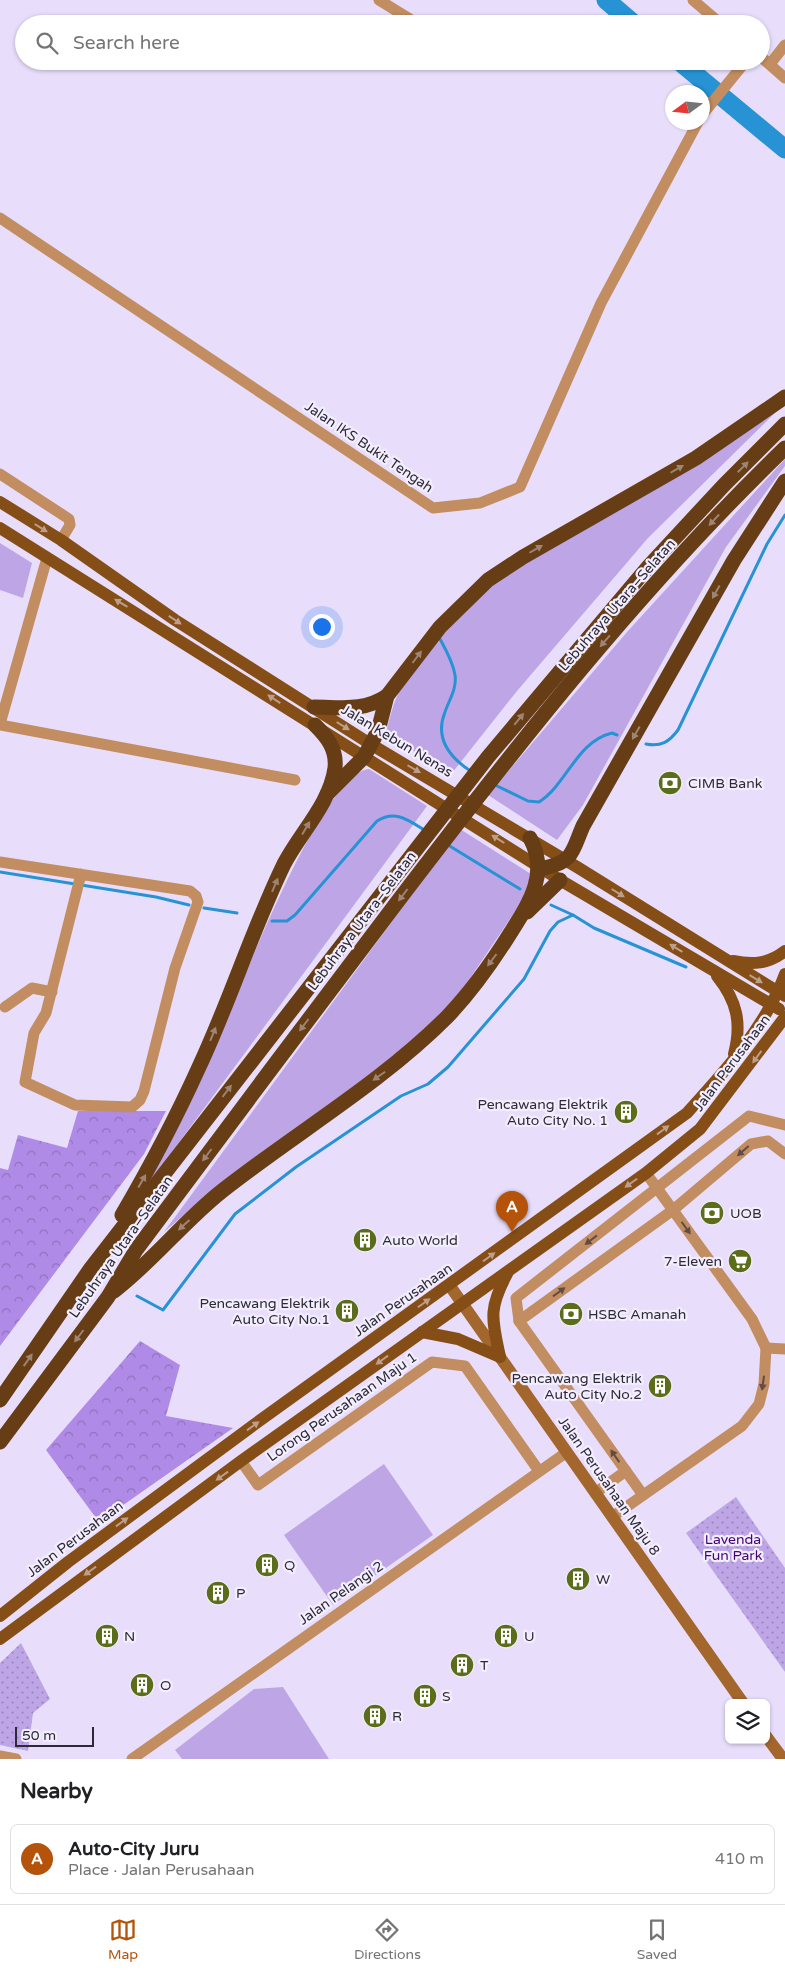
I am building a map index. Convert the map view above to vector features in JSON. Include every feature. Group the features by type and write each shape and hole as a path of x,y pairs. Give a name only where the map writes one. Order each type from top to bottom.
{"highway":[{"path":"91,1268 149,1169 200,1066 285,863 327,794 368,751 387,696 440,627 488,580 522,557 696,458 785,398"},
{"name":"Lebuhraya Utara–Selatan","path":"0,1400 91,1268 488,757 648,567 785,424"},
{"name":"Lebuhraya Utara–Selatan","path":"0,1442 108,1297 136,1250 432,856 504,764 604,643 666,572 785,448"},
{"path":"542,867 572,864 583,826 734,560 785,481"},
{"path":"314,707 359,708 378,702 387,696"},
{"path":"315,725 326,736 334,752 335,768 327,794"},
{"path":"108,1297 133,1277 162,1245 220,1192 281,1145 389,1069 448,1016 495,958 519,920 536,884 542,867 530,838"},
{"path":"519,920 560,880"}],"main road":[{"name":"Jalan Kebun Nenas","path":"0,502 61,540 175,620 314,707 368,751 560,880 712,969 772,1005 785,1015"},
{"name":"Jalan Kebun Nenas","path":"0,528 315,725 368,751 530,838 782,994"},
{"path":"723,959 748,964 765,963 785,950"},
{"path":"712,969 729,991 738,1012 739,1036 731,1064"},
{"name":"Jalan Perusahaan","path":"0,1616 68,1562 356,1351 450,1286 687,1113 731,1064 772,1005 782,994 785,974"},
{"name":"Jalan Perusahaan","path":"0,1638 241,1461 646,1172 700,1130 745,1073 785,1015"},
{"path":"500,1357 492,1322 492,1310 500,1288 510,1269"},
{"path":"422,1332 458,1339 500,1357"}],"street":[{"path":"379,0 403,15"},
{"path":"693,0 711,15"},
{"path":"770,57 785,45"},
{"path":"770,65 785,78"},
{"path":"710,104 738,70"},
{"name":"Jalan IKS Bukit Tengah","path":"0,218 432,508 480,503 520,487 601,303 694,130"},
{"path":"0,474 69,519 70,525 61,540"},
{"path":"47,558 0,725 295,780"},
{"path":"0,862 80,881 190,891 196,896 198,902 175,968 144,1091 140,1100 132,1107 75,1106 59,1100 25,1082 34,1033 46,1013 80,881"},
{"path":"5,1007 32,988 52,992"},
{"path":"643,1495 519,1321 516,1298 749,1116 785,1125"},
{"path":"519,1321 673,1210 751,1144 768,1140 785,1154"},
{"path":"612,1517 742,1426 759,1404 764,1384 766,1348 752,1319 646,1172"},
{"name":"Jalan Perusahaan Maju 8","path":"450,1286 740,1699"},
{"path":"766,1348 785,1349"},
{"name":"Lorong Perusahaan Maju 1","path":"241,1461 258,1485 432,1362 465,1366 540,1471"},
{"name":"Jalan Pelangi 2","path":"132,1759 567,1452"},
{"path":"596,1493 626,1471"},
{"path":"770,1741 783,1759"},
{"path":"0,1756 16,1759"}],"green space":[{"path":"783,405 648,538 517,691 452,773 385,735 398,694 418,661 456,617 499,578"},
{"path":"785,459 785,466 726,547 583,805 557,840 488,795 627,632"},
{"path":"0,543 32,563 23,598 0,590"},
{"path":"369,769 427,806 138,1198 199,1084 250,963 299,857 324,813 348,782"},
{"path":"460,829 531,874 527,894 460,993 423,1034 362,1083 230,1176 164,1232"},
{"path":"78,1111 166,1111 144,1154 0,1346 0,1168 8,1170 18,1135 67,1148"},
{"path":"140,1341 180,1365 166,1416 233,1428 99,1522 46,1450"},
{"path":"384,1464 433,1535 333,1605 284,1535"},
{"name":"Lavenda Fun Park","path":"736,1497 785,1568 785,1672 686,1533"},
{"path":"21,1643 50,1699 33,1713 28,1751 0,1745 0,1663"},
{"path":"283,1687 329,1759 182,1759 175,1750 254,1689"}],"waterway":[{"path":"606,0 624,15"},
{"path":"690,70 785,149"},
{"path":"646,744 656,745 664,743 678,730 767,544 785,515"},
{"path":"440,639 451,661 455,680 454,690 445,712 441,731 446,747 451,754 472,772"},
{"path":"493,784 528,801 539,802 558,784 589,745 612,733 617,735"},
{"path":"272,921 287,921 295,915 377,821 390,816 396,816 408,820 426,831"},
{"path":"448,845 520,889"},
{"path":"0,872 156,897 189,905"},
{"path":"551,905 573,915"},
{"path":"204,908 237,913"},
{"path":"137,1296 163,1310 235,1214 296,1167 401,1096 428,1084 448,1067 524,979 550,931 558,922 573,915 594,928 686,967"}],"place":[{"name":"CIMB Bank","path":"670,783"},
{"name":"Pencawang Elektrik Auto City No. 1","path":"626,1112"},
{"name":"UOB","path":"712,1213"},
{"name":"Auto-City Juru","path":"512,1232"},
{"name":"Auto World","path":"365,1240"},
{"name":"7-Eleven","path":"740,1261"},
{"name":"Pencawang Elektrik Auto City No.1","path":"347,1311"},
{"name":"HSBC Amanah","path":"571,1314"},
{"name":"Pencawang Elektrik Auto City No.2","path":"660,1386"},
{"name":"Q","path":"267,1565"},
{"name":"W","path":"578,1579"},
{"name":"P","path":"218,1593"},
{"name":"N","path":"107,1636"},
{"name":"U","path":"506,1636"},
{"name":"T","path":"462,1665"},
{"name":"O","path":"142,1685"},
{"name":"S","path":"425,1696"},
{"name":"R","path":"375,1716"}]}
